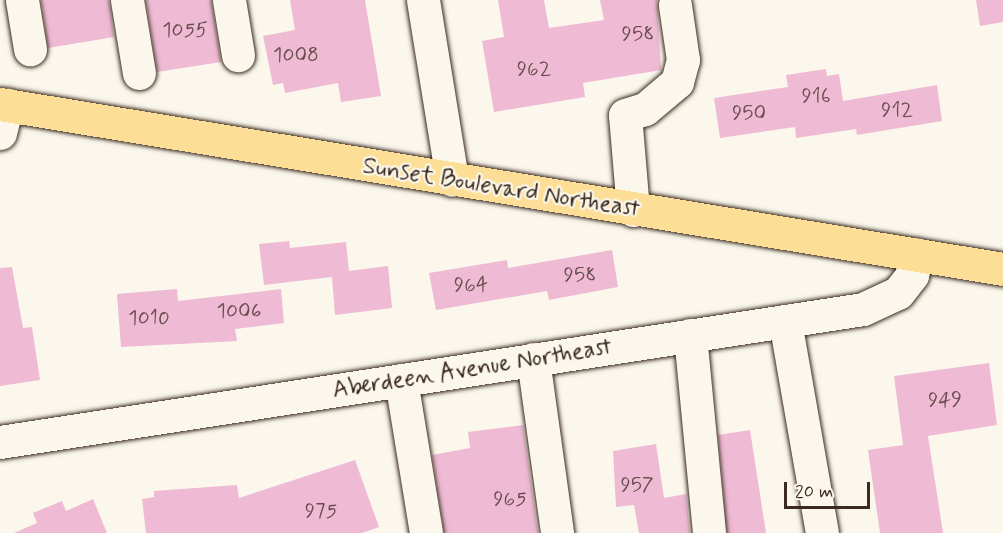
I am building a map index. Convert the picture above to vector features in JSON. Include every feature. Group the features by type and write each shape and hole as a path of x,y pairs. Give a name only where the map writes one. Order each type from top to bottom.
{"main road":[{"name":"Sunset Boulevard Northeast","path":"2,114 452,180 1003,269"}],"street":[{"path":"22,0 30,49"},
{"path":"127,0 139,74"},
{"path":"229,0 238,55"},
{"path":"423,0 452,180"},
{"path":"633,210 625,115 645,109 677,82 683,60 675,5"},
{"name":"Aberdeen Avenue Northeast","path":"0,442 533,358 863,309 898,293 912,275 916,255"},
{"path":"785,321 822,533"},
{"path":"690,335 709,533"},
{"path":"533,358 557,533"},
{"path":"401,380 426,533"}],"building":[{"path":"41,0 109,0 114,37 48,48"},
{"path":"146,0 211,0 221,62 157,72"},
{"path":"290,0 365,0 381,96 341,102 338,83 285,93 283,83 273,85 263,36 295,30"},
{"path":"498,0 544,0 549,28 604,20 600,0 657,0 661,70 583,83 585,97 494,112 482,41 504,37"},
{"path":"976,0 1003,0 1003,22 980,26"},
{"path":"826,69 827,76 839,74 843,101 937,85 942,121 857,135 856,129 796,138 795,127 720,138 714,98 788,87 786,75"},
{"path":"289,241 290,248 346,242 349,271 388,266 392,308 335,315 332,277 264,285 259,244"},
{"path":"612,250 618,287 549,300 547,291 436,310 429,273 507,260 508,268"},
{"path":"12,267 23,328 32,327 40,380 0,386 0,268"},
{"path":"177,289 178,301 281,289 284,323 235,329 237,341 121,347 117,294"},
{"path":"989,363 997,425 928,436 943,533 880,533 868,450 903,445 894,376"},
{"path":"523,425 538,533 444,533 432,455 470,448 468,432"},
{"path":"750,430 766,533 727,533 718,435"},
{"path":"656,444 664,498 686,494 690,533 639,533 634,505 616,507 613,451"},
{"path":"355,460 379,527 362,533 146,533 142,499 154,497 154,491 237,485 239,498"},
{"path":"93,499 107,533 14,533 37,523 33,513 62,501 66,511"}]}
